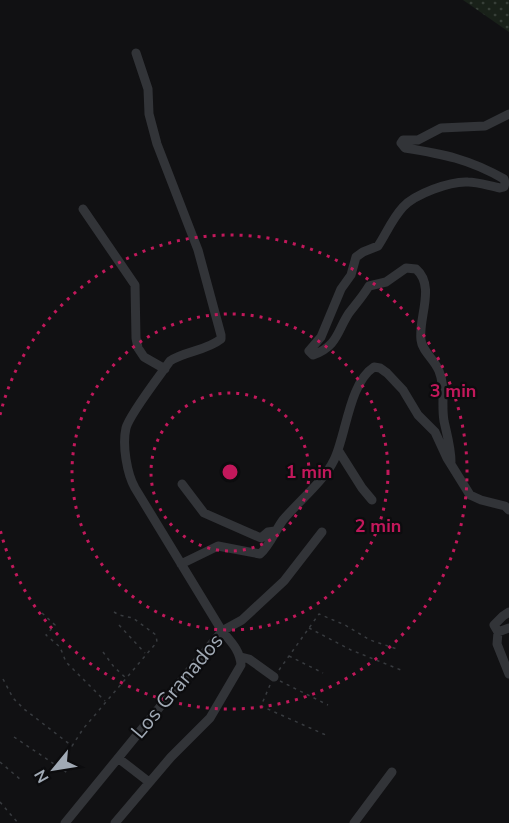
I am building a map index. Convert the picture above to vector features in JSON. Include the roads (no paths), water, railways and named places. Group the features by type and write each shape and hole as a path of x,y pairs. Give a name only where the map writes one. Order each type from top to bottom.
{"street":[{"path":"115,823 148,782 210,718 241,665 241,657 237,649 222,631 129,477 125,439 128,422 173,359 204,349 221,339 188,221 157,144 149,114 148,89 136,53"},
{"path":"451,462 443,412 442,378 439,369 421,341 425,289 424,280 416,269 406,268 386,282 369,286 348,314 336,340 318,353 310,354 310,348 321,337 341,289 351,275 356,257 378,246 383,235 406,204 423,194 454,183 468,182 500,188 506,183 504,179 473,163 441,153 405,148 401,143 403,140 418,140 441,128 485,126 509,114"},
{"path":"83,209 135,285 138,348 144,357 165,369"},
{"path":"181,564 218,546 260,554 265,550 276,531 330,467 338,450 352,401 364,376 374,367 387,373 403,390 418,415 435,432 447,459 470,495 505,506 509,510"},
{"path":"338,450 372,500"},
{"path":"182,484 204,513 261,538 268,531 276,531"},
{"name":"Los Granados","path":"65,823 222,631 242,621 284,581 322,532"},
{"path":"509,612 494,626 498,632 497,644 509,674"},
{"path":"498,632 509,628"},
{"path":"241,657 249,659 274,677"},
{"path":"118,758 148,782"},
{"path":"354,823 392,772"}]}
